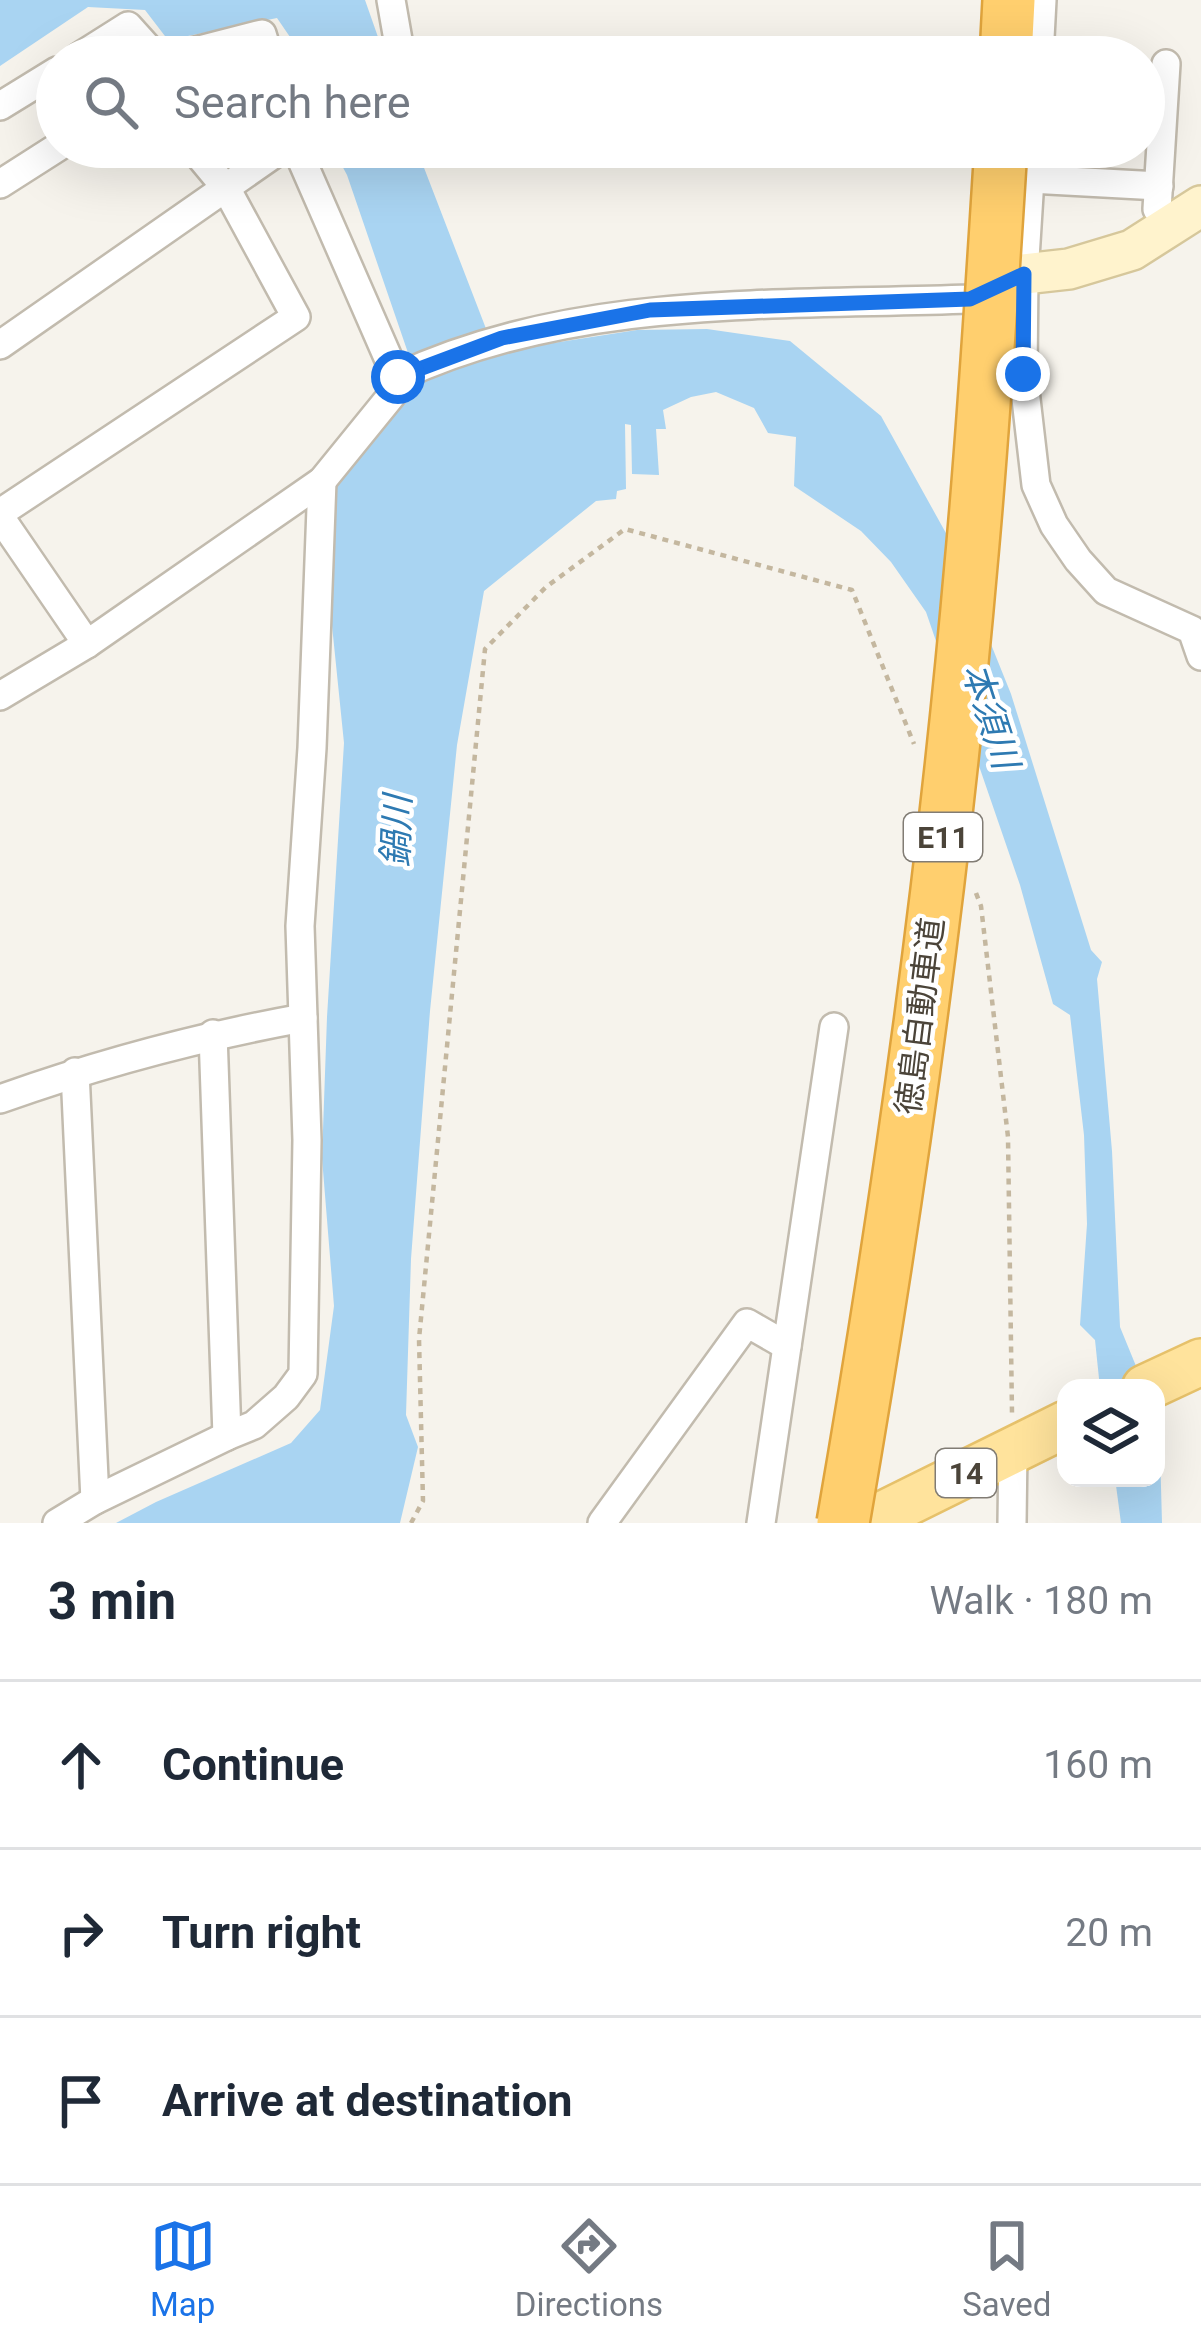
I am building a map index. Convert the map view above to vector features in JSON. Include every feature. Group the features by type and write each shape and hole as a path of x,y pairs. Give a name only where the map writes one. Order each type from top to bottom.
{"highway":[{"path":"1007,36 1009,0"},
{"name":"徳島自動車道","path":"844,1523 873,1350 950,780 985,404 1014,168"}],"main road":[{"path":"1024,274 1069,269 1132,250 1201,206"},
{"name":"14","path":"866,1523 1057,1428"}],"street":[{"path":"391,0 397,36"},
{"path":"1040,36 1042,0"},
{"path":"112,36 128,26 137,36"},
{"path":"1165,81 1166,64"},
{"path":"0,106 36,83"},
{"path":"0,184 36,161"},
{"path":"87,644 0,515 296,317 226,188 209,168"},
{"path":"0,345 254,168"},
{"path":"0,696 87,644 322,481 400,385 402,375 306,168"},
{"path":"1015,168 1024,274 1026,396 1036,485 1054,525 1106,591 1198,637"},
{"path":"1036,168 1158,197 1160,168"},
{"path":"402,375 502,338 650,310 970,299 1024,274"},
{"path":"57,1523 254,1425 286,1397 303,1374 307,1140 300,926 322,481"},
{"path":"0,1099 75,1072 213,1034 303,1018"},
{"path":"761,1523 834,1027"},
{"path":"213,1034 226,1436"},
{"path":"75,1072 94,1501"},
{"path":"602,1523 747,1323 787,1346"},
{"path":"1012,1523 1013,1449"}],"path":[{"path":"411,1523 423,1501 419,1339 485,650 547,587 625,530 852,590 919,756"},
{"path":"972,885 981,906 1008,1137 1013,1449"}],"water":[{"path":"0,0 365,0 378,36 289,36 277,18 188,36 165,36 145,10 88,7 45,36 36,36 36,42 0,66"},
{"path":"343,168 424,168 495,352 637,330 707,329 790,341 881,416 947,535 1011,694 1091,950 1102,962 1097,979 1112,1151 1120,1327 1141,1379 1099,1379 1095,1340 1080,1325 1087,1224 1084,1135 1070,1015 1053,1004 1020,885 926,612 891,562 861,531 794,486 796,437 768,433 754,408 716,392 663,410 666,429 656,429 659,475 632,474 631,425 625,424 626,489 617,491 616,499 596,501 484,591 457,745 430,1011 411,1259 406,1415 418,1447 400,1523 116,1523 291,1443 320,1410 334,1306 322,1158 344,743 330,606 336,470 415,394 418,382"},
{"path":"1116,1487 1161,1487 1162,1523 1121,1523"}],"route":[{"path":"398,377 502,338 650,310 970,299 1024,274 1023,374"}],"water label":[{"name":"本須川","path":"990,716"},
{"name":"鍋川","path":"397,831"}]}
